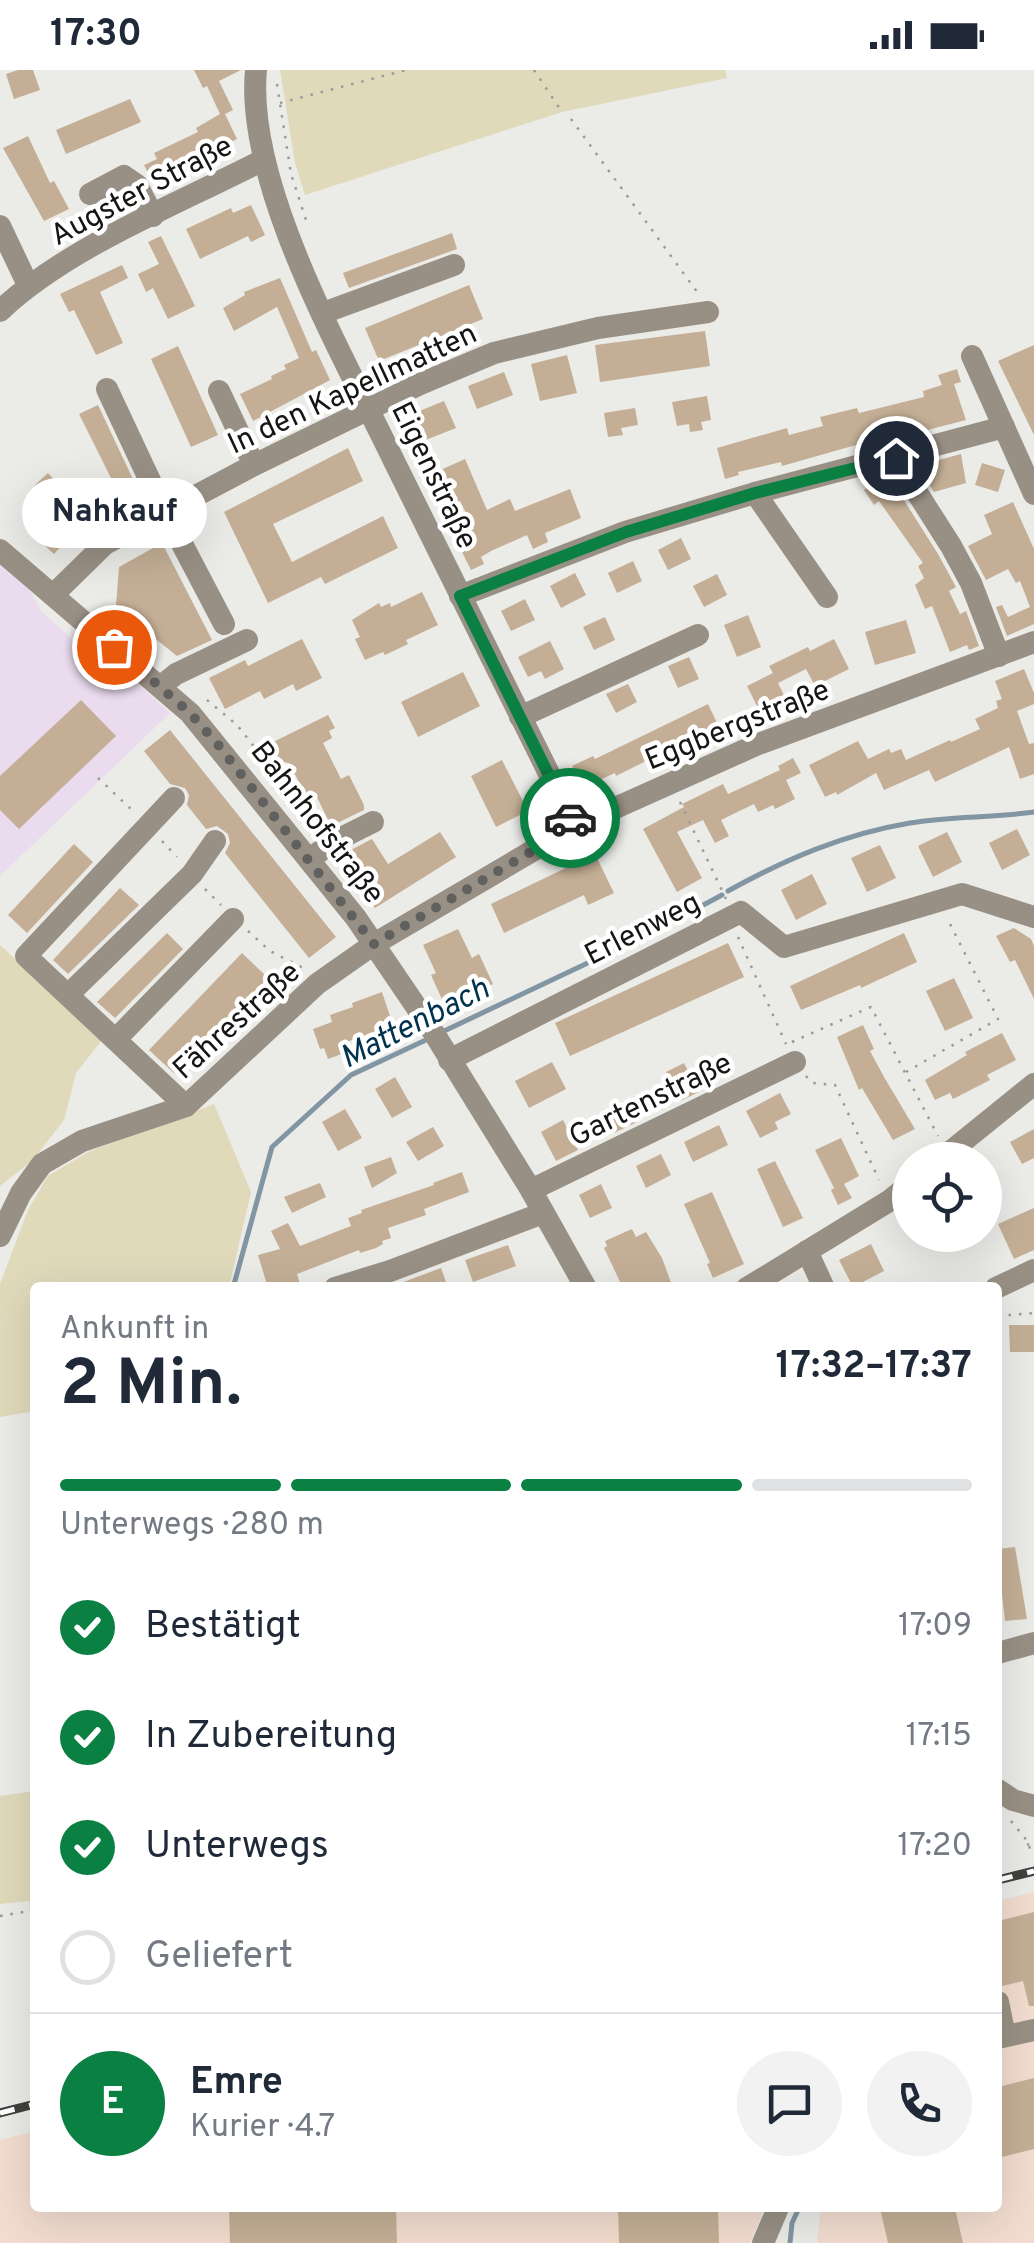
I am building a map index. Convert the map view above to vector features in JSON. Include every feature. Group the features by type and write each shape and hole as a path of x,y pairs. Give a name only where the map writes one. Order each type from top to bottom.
{"street":[{"name":"Eigenstraße","path":"256,70 253,98 263,160 307,280 575,826"},
{"name":"Augster Straße","path":"0,312 28,285 71,258 263,160"},
{"path":"90,194 124,176 137,184 152,216"},
{"path":"0,226 28,285"},
{"path":"323,313 454,265"},
{"name":"In den Kapellmatten","path":"54,594 105,544 165,511 369,409 494,353 598,328 708,312"},
{"path":"972,356 1034,494"},
{"path":"107,389 224,624"},
{"path":"219,391 254,465"},
{"path":"460,596 626,532 755,493 1004,427"},
{"path":"896,458 965,571 999,656"},
{"path":"755,493 827,598"},
{"name":"Bahnhofstraße","path":"0,550 161,686 219,746 310,859 374,944 441,1046 531,1190 583,1282"},
{"path":"520,718 698,635"},
{"path":"161,686 176,674 248,640"},
{"name":"Eggbergstraße","path":"374,944 575,826 756,745 1033,647"},
{"path":"174,798 26,956 186,1106"},
{"path":"310,859 372,822"},
{"path":"68,995 192,874 215,841"},
{"name":"Erlenweg","path":"441,1046 741,912 784,947 962,894 1034,917"},
{"path":"116,1039 233,918"},
{"name":"Fährestraße","path":"0,1236 21,1193 42,1164 82,1141 186,1106 317,984 374,944"},
{"name":"Gartenstraße","path":"531,1190 791,1054"},
{"path":"962,1142 1034,1084"},
{"path":"757,1282 892,1198"},
{"path":"354,1282 543,1212"},
{"path":"806,1251 821,1282"},
{"path":"1002,1285 1034,1270"},
{"path":"1002,1651 1034,1643"},
{"path":"1002,1791 1013,1800 1034,1806"},
{"path":"1002,2038 1034,2030"},
{"path":"763,2243 776,2212"}],"path":[{"path":"309,231 291,174 279,103 406,70"},
{"path":"534,70 562,112"},
{"path":"572,120 692,282 708,312"},
{"path":"200,694 237,725 331,843"},
{"path":"671,783 734,916"},
{"path":"905,1072 998,1019 938,900"},
{"path":"791,1054 870,1007 937,1142"},
{"path":"1002,1316 1034,1313"},
{"path":"1007,1817 1027,1841 1031,1857"},
{"path":"0,1916 30,1911"}],"shaded area":[{"path":"280,70 725,70 727,78 562,112 305,195 295,163"},
{"path":"0,564 27,586 42,612 72,639 123,671 170,713 0,876"},
{"path":"0,945 102,1040 76,1073 64,1120 33,1160 0,1186"},
{"path":"214,1104 251,1192 230,1282 30,1282 30,1412 0,1417 0,1284 28,1210 48,1176 90,1151"},
{"path":"30,1792 30,1911 29,1901 0,1904 0,1796"},
{"path":"1034,1892 1034,2243 817,2243 821,2212 1002,2212 1002,1900"},
{"path":"30,2132 30,2212 763,2212 750,2243 0,2243 0,2140"}],"building":[{"path":"33,70 40,90 14,99 6,74"},
{"path":"194,70 241,70 219,81 233,110 225,114 237,139 222,146 219,140 187,155 196,174 158,192 144,165 157,159 154,153 198,132 196,128 220,114 207,86 203,88"},
{"path":"130,99 141,122 66,154 56,130"},
{"path":"28,136 50,183 54,181 69,209 44,221 3,148"},
{"path":"124,194 132,208 93,228 85,214"},
{"path":"251,205 265,235 251,242 248,236 200,259 186,229 231,208 233,213"},
{"path":"452,233 457,249 349,288 343,273"},
{"path":"161,236 195,306 168,319 153,288 146,292 138,274 159,264 148,242"},
{"path":"122,265 128,278 100,292 123,343 96,355 74,310 69,312 60,294"},
{"path":"280,278 312,352 316,350 330,380 253,421 240,394 272,379 271,376 286,369 284,365 299,358 277,307 234,331 223,308 244,292"},
{"path":"469,285 483,319 379,361 365,328"},
{"path":"705,331 710,366 600,382 595,345"},
{"path":"1034,345 1034,435 998,361"},
{"path":"178,346 218,435 191,447 151,359"},
{"path":"567,355 577,393 540,401 531,364"},
{"path":"957,369 961,382 954,384 966,420 885,441 884,437 782,466 781,462 738,472 739,475 725,479 717,448 787,428 789,435 823,426 820,417 857,408 859,413 924,397 923,391 942,385 938,375"},
{"path":"504,372 513,395 477,409 468,386"},
{"path":"707,396 711,420 701,422 703,430 690,432 689,424 677,426 672,402"},
{"path":"444,401 456,428 418,443 407,416"},
{"path":"98,405 139,492 122,500 79,414"},
{"path":"635,408 638,425 621,428 623,435 608,437 604,413"},
{"path":"348,448 363,481 273,524 292,562 383,516 398,548 325,584 321,577 268,603 224,512"},
{"path":"961,454 966,483 934,492 926,479 924,464"},
{"path":"465,459 487,510 510,499 515,511 570,489 581,518 545,533 548,542 533,549 527,535 491,551 481,557 484,564 471,570 455,538 474,529 460,501 443,508 429,475"},
{"path":"982,463 1005,470 998,492 975,485"},
{"path":"48,473 77,504 65,516 74,523 59,539 64,543 54,554 30,532 54,504 35,485"},
{"path":"880,475 883,479 888,475 938,554 956,587 949,591 960,614 966,611 979,646 969,650 967,645 950,652 932,606 925,609 915,585 924,578 918,566 923,563 879,501 874,505 864,490"},
{"path":"1013,502 1034,549 1034,624 1007,636 996,607 1002,605 1008,617 1030,607 1020,581 1016,583 1008,569 986,580 968,546 992,534 984,515"},
{"path":"681,538 691,559 668,570 658,550"},
{"path":"162,543 212,640 177,656 142,628 145,620 116,606 119,567"},
{"path":"633,561 642,581 617,593 608,573"},
{"path":"575,573 586,595 561,608 550,586"},
{"path":"717,574 727,595 704,607 693,586"},
{"path":"422,592 438,625 406,640 408,644 365,660 355,639 360,637 352,620 379,603 381,607 390,603 391,607"},
{"path":"525,599 535,620 511,631 501,611"},
{"path":"748,615 761,647 737,657 724,625"},
{"path":"605,617 615,640 594,650 583,627"},
{"path":"906,620 916,653 875,665 865,632"},
{"path":"302,639 322,678 296,691 293,684 264,699 260,691 225,709 209,678 245,660 248,666"},
{"path":"834,639 849,669 815,686 806,669 778,683 784,695 758,708 747,686 773,673 769,666"},
{"path":"550,641 564,669 545,679 541,671 528,677 518,657"},
{"path":"689,657 699,679 678,688 668,666"},
{"path":"1024,669 1034,693 1034,704 1017,711 1029,744 1034,743 1034,774 1020,779 1009,747 935,782 929,770 884,790 876,773 837,795 836,792 825,797 809,765 858,741 868,759 889,749 891,753 901,749 906,760 951,742 980,729 975,719 998,708 996,701 1002,699 995,681"},
{"path":"463,672 480,706 418,737 401,702"},
{"path":"628,684 637,702 616,713 606,694"},
{"path":"81,700 116,736 19,829 0,810 0,776"},
{"path":"708,704 718,725 616,776 615,773 582,788 572,766 593,756 595,759"},
{"path":"328,715 335,728 329,731 332,738 323,743 341,779 349,775 364,805 364,810 331,826 315,793 307,797 289,763 278,761 269,744"},
{"path":"170,730 336,937 309,958 225,853 230,843 228,834 217,826 206,829 187,805 189,795 185,788 170,784 144,751"},
{"path":"793,758 801,773 786,780 795,799 758,812 754,804 721,820 729,836 715,843 703,820 677,832 702,878 677,892 643,829 723,784 728,794 780,770 778,766"},
{"path":"502,760 528,811 496,827 471,776"},
{"path":"1017,829 1030,855 1002,870 989,843"},
{"path":"440,832 456,857 375,908 341,855 372,839 388,864"},
{"path":"947,832 962,862 933,877 918,846"},
{"path":"74,844 93,862 27,933 8,915"},
{"path":"880,845 896,878 867,892 851,858"},
{"path":"595,854 614,893 588,905 584,895 504,933 491,904"},
{"path":"812,874 827,904 796,920 781,890"},
{"path":"120,888 139,905 68,974 53,960"},
{"path":"1014,928 1031,939 1034,946 1034,999 1015,960 1010,962 996,936"},
{"path":"458,929 472,958 479,954 493,984 445,1006 423,945"},
{"path":"167,933 183,949 115,1018 97,1002"},
{"path":"904,933 917,962 801,1010 790,986"},
{"path":"728,943 744,977 570,1056 555,1023"},
{"path":"242,953 268,978 175,1074 149,1050"},
{"path":"954,978 973,1018 945,1031 926,991"},
{"path":"382,992 395,1031 381,1036 379,1030 344,1043 347,1052 328,1059 313,1029 332,1022 330,1015 353,1007 352,1003"},
{"path":"863,1025 874,1049 870,1051 915,1129 893,1140 862,1088 859,1090 837,1037"},
{"path":"1002,1033 1016,1060 987,1075 990,1080 953,1099 950,1093 935,1100 925,1080 967,1055 965,1052"},
{"path":"552,1062 566,1089 529,1108 515,1081"},
{"path":"684,1063 699,1092 680,1101 666,1072"},
{"path":"395,1077 412,1107 392,1118 375,1089"},
{"path":"780,1093 791,1114 775,1122 778,1129 760,1138 746,1111"},
{"path":"627,1101 637,1122 614,1133 603,1112"},
{"path":"345,1109 362,1138 338,1151 322,1122"},
{"path":"563,1120 578,1150 556,1161 541,1132"},
{"path":"719,1125 728,1145 693,1162 684,1142"},
{"path":"433,1127 444,1146 418,1161 406,1142"},
{"path":"1034,1129 1034,1158 1022,1164 1010,1142"},
{"path":"841,1138 859,1176 844,1184 852,1198 838,1205 815,1150"},
{"path":"661,1154 671,1175 646,1188 636,1166"},
{"path":"391,1157 397,1173 372,1188 364,1167"},
{"path":"775,1161 803,1218 783,1227 757,1169"},
{"path":"462,1172 469,1192 424,1209 426,1215 388,1228 391,1238 376,1248 360,1253 359,1250 297,1274 299,1282 266,1282 258,1255 280,1249 271,1231 288,1223 300,1246 351,1226 348,1218 362,1213 361,1210"},
{"path":"320,1183 326,1197 292,1213 284,1197"},
{"path":"601,1184 612,1208 590,1218 579,1195"},
{"path":"712,1192 744,1264 713,1278 684,1204"},
{"path":"1034,1208 1034,1250 1014,1259 1002,1233 1002,1222"},
{"path":"632,1229 636,1237 646,1232 671,1282 620,1282 604,1248 605,1241"},
{"path":"871,1244 884,1271 863,1282 850,1282 839,1260"},
{"path":"508,1245 516,1266 473,1282 465,1260"},
{"path":"441,1268 446,1282 403,1282"},
{"path":"1009,1325 1034,1325 1034,1352 1010,1352"},
{"path":"1015,1547 1027,1619 1005,1621 1002,1549"},
{"path":"1034,1912 1034,2006 1029,2006 1023,1981 1002,1986 1002,1920"},
{"path":"1034,2078 1034,2149 1002,2157 1002,2086"},
{"path":"229,2212 396,2212 397,2243 230,2243"},
{"path":"618,2212 718,2212 719,2243 619,2243"},
{"path":"881,2212 956,2212 963,2243 888,2243"}],"waterway":[{"name":"Mattenbach","path":"728,891 794,858 862,834 925,821 1034,812"},
{"name":"Mattenbach","path":"442,1032 722,895"},
{"name":"Mattenbach","path":"235,1282 272,1147 351,1075 428,1039"},
{"name":"Mattenbach","path":"790,2243 797,2212"}],"railway":[{"path":"1002,1879 1034,1871"},
{"path":"0,2113 30,2105"}],"way so far":[{"path":"114,647 166,690 219,746 374,944 575,826 570,818"}],"place":[{"name":"Nahkauf","path":"114,647"}],"route":[{"path":"570,818 460,596 626,532 755,493 896,458"}]}
